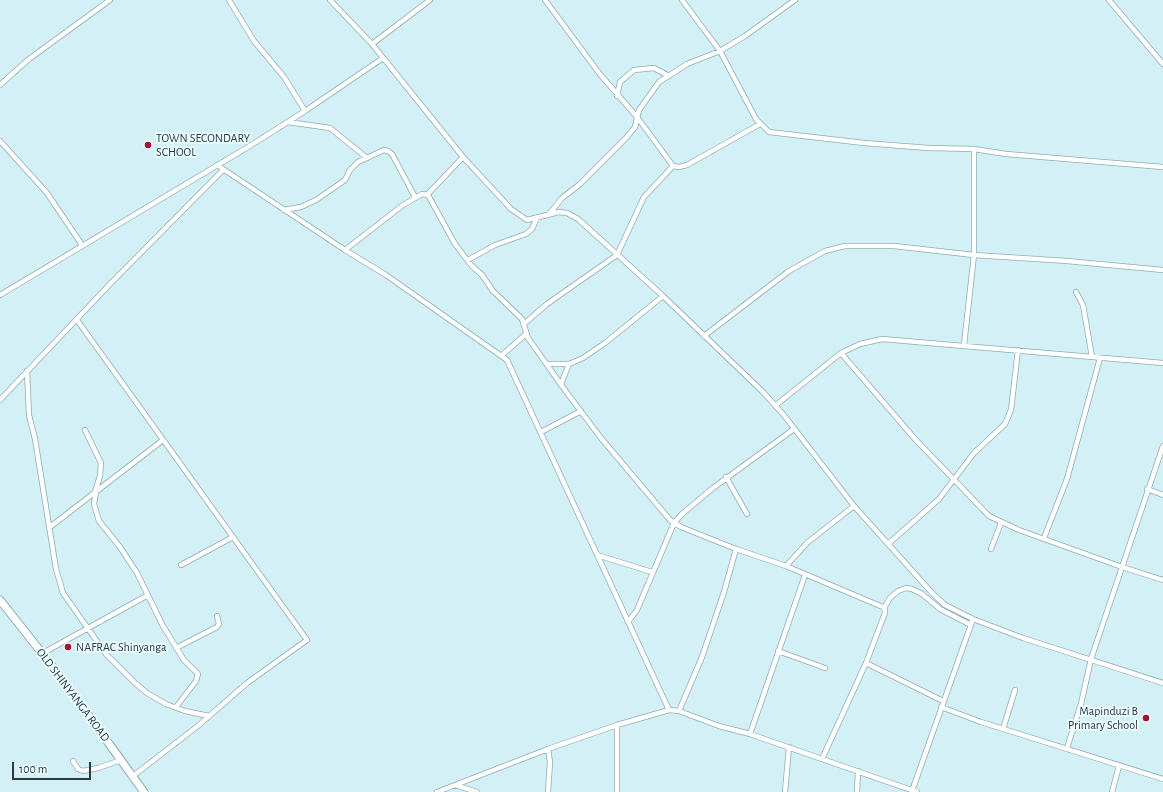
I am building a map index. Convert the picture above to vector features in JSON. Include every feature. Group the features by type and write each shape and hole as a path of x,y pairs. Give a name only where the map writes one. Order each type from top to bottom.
{"main road":[{"name":"OLD SHINYANGA ROAD","path":"0,600 43,653 144,792"}],"street":[{"path":"0,85 29,59 110,0"},
{"path":"229,0 254,41 287,82 305,111"},
{"path":"330,0 372,44 463,157 500,198 519,216 527,220 550,213 561,212 573,215 663,296 776,406 854,506 933,594 972,622"},
{"path":"372,44 430,0"},
{"path":"545,0 617,96 637,117 673,166"},
{"path":"682,0 720,51 760,124 769,132 929,148 974,149 1006,154 1163,167"},
{"path":"550,213 562,198 577,188 626,138 635,127 639,110 658,84 687,64 720,51 745,36 795,0"},
{"path":"1109,0 1163,64"},
{"path":"0,295 288,122 383,58"},
{"path":"617,96 620,82 634,70 654,68 669,76"},
{"path":"288,122 330,128 367,158"},
{"path":"525,323 552,300 617,255 644,196 673,166 687,165 760,124"},
{"path":"0,141 47,193 82,245"},
{"path":"964,345 974,255 974,149"},
{"path":"284,210 301,207 316,200 345,180 352,168 360,161 383,151 389,151 416,197"},
{"path":"427,195 463,157"},
{"path":"217,165 345,250 386,275 431,308 502,355 512,369 669,710"},
{"path":"0,400 223,170"},
{"path":"345,250 416,197 423,194 427,195 432,200 439,217 455,244 482,275 493,291 514,309 525,323 526,334 581,411 648,495 674,524 736,549 786,566 884,608"},
{"path":"468,260 488,249 526,234 532,229 536,218"},
{"path":"704,336 789,271 814,256 833,248 845,246 875,245 974,255 1067,261 1163,270"},
{"path":"1076,292 1083,305 1092,357"},
{"path":"547,364 569,364 583,358 605,343 663,296"},
{"path":"77,320 307,640 247,683 209,716 132,776"},
{"path":"502,355 526,334"},
{"path":"776,406 841,353 860,344 882,340 964,345 1163,363"},
{"path":"888,544 939,499 974,453 1002,426 1009,417 1014,396 1018,350"},
{"path":"841,353 915,439 954,478 983,511 1001,523 1122,567 1163,580"},
{"path":"1044,538 1067,479 1100,358"},
{"path":"561,384 569,364"},
{"path":"27,371 29,415 61,590 106,654 135,683 158,700 176,707 209,716"},
{"path":"541,432 581,411"},
{"path":"628,622 637,610 652,572 674,524 692,505 726,477 794,429"},
{"path":"85,430 101,463 100,476 94,504 99,521 127,556 176,648 186,663 199,675 176,707"},
{"path":"50,527 163,440"},
{"path":"1067,748 1081,704 1091,659 1147,489 1163,446"},
{"path":"726,477 747,514"},
{"path":"1147,489 1163,495"},
{"path":"786,566 808,542 854,506"},
{"path":"991,549 1001,523"},
{"path":"181,565 233,537"},
{"path":"679,711 702,657 724,592 736,549"},
{"path":"597,555 652,572"},
{"path":"750,734 805,575"},
{"path":"822,759 866,663 885,613 884,608 890,598 898,591 906,588 922,594 940,609 972,622 1163,683"},
{"path":"43,653 148,595"},
{"path":"0,612 6,607"},
{"path":"176,648 216,628 219,624 217,616"},
{"path":"437,792 548,749 617,725 669,710 679,711 719,726 750,734 915,791 943,701 972,622"},
{"path":"778,651 825,668"},
{"path":"866,663 943,701"},
{"path":"1004,729 1015,690"},
{"path":"941,707 1004,729 1163,779"},
{"path":"617,725 617,792"},
{"path":"785,792 789,747"},
{"path":"548,749 550,762 548,792"},
{"path":"73,761 78,769 83,771 98,768 121,760"},
{"path":"1112,792 1119,766"},
{"path":"857,792 858,771"},
{"path":"455,785 477,792"}],"place":[{"name":"TOWN SECONDARY SCHOOL","path":"148,145"},
{"name":"NAFRAC Shinyanga","path":"68,647"},
{"name":"Mapinduzi B Primary School","path":"1146,718"}]}
